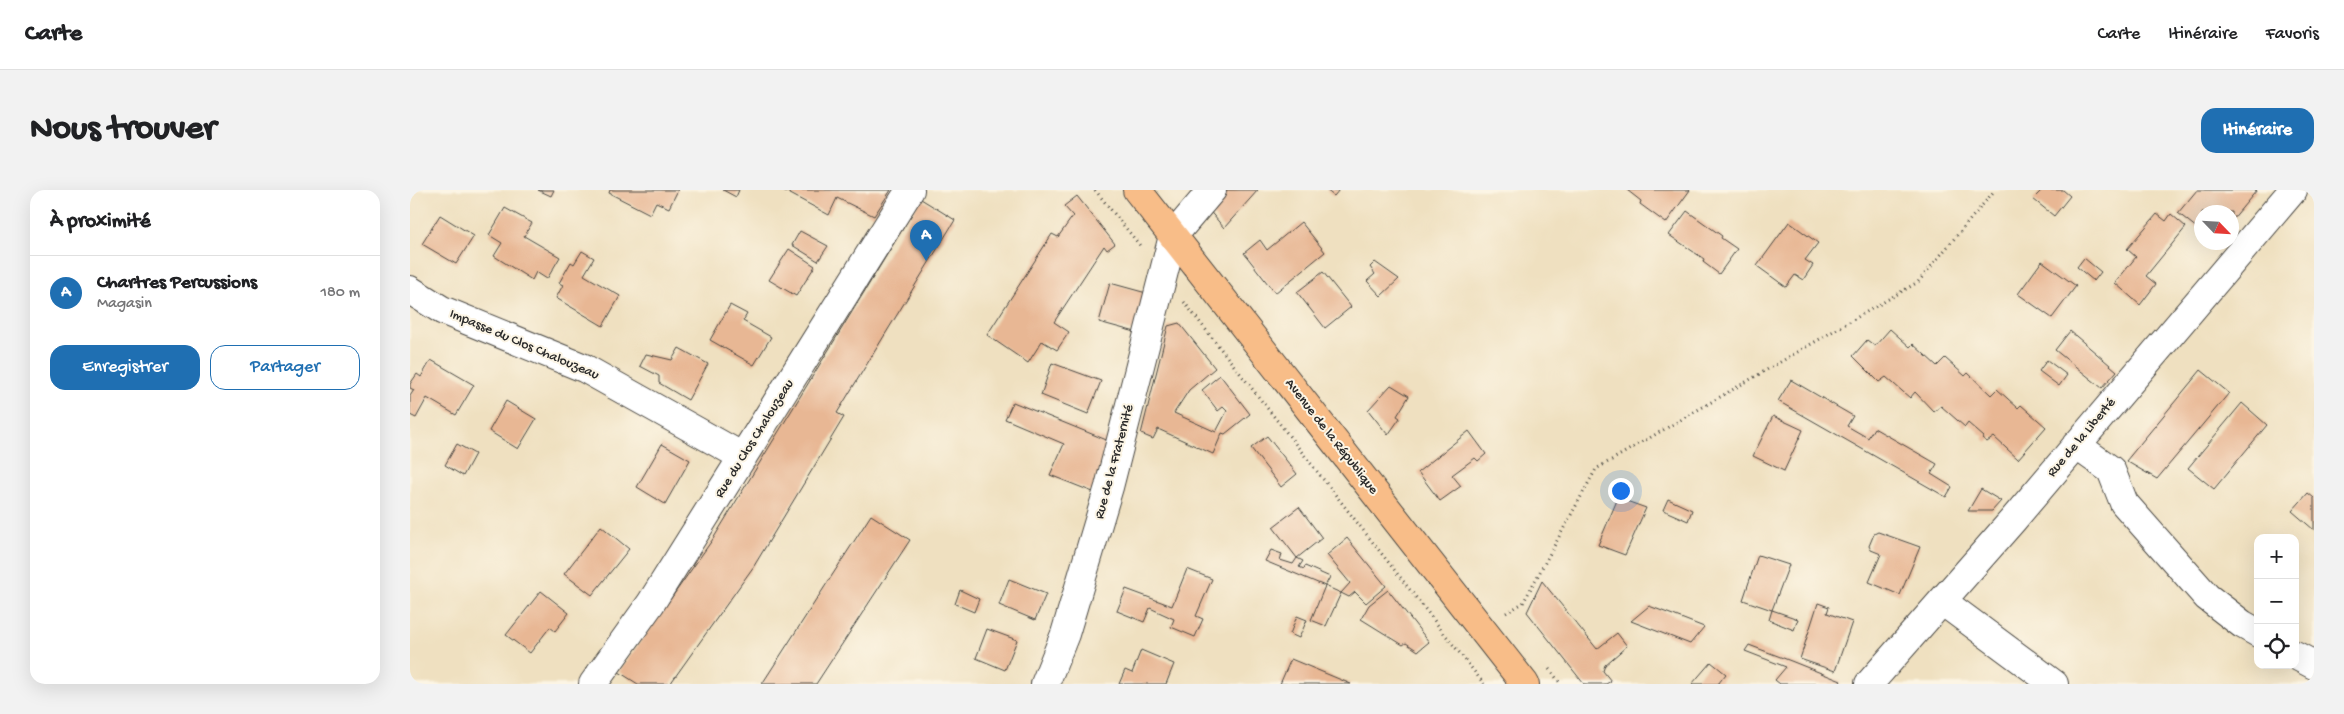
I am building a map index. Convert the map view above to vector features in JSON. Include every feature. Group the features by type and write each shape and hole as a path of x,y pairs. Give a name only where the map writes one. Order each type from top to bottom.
{"main road":[{"name":"Avenue de la République","path":"1137,190 1525,684"}],"street":[{"name":"Rue du Clos Chalouzeau","path":"593,684 651,603 910,190"},
{"path":"1173,236 1212,190"},
{"name":"Rue de la Liberté","path":"1869,684 2293,190"},
{"name":"Rue de la Fraternité","path":"1045,684 1065,634 1109,487 1173,236"},
{"name":"Impasse du Clos Chalouzeau","path":"410,290 442,310 584,368 743,457"},
{"path":"2076,445 2111,470 2124,503 2207,596 2242,624 2254,631"},
{"path":"1942,601 2054,684"},
{"path":"2299,656 2314,665"}],"path":[{"path":"1095,190 1164,275 1484,684"},
{"path":"1506,613 1523,603 1596,469 1918,282 1995,190"}],"building":[{"path":"538,190 554,190 551,196"},
{"path":"610,190 678,190 669,208 656,202 650,214 609,193"},
{"path":"723,190 739,190 736,197"},
{"path":"783,190 891,190 874,216 837,198 829,215"},
{"path":"1225,190 1258,190 1224,228 1208,209"},
{"path":"1326,190 1339,190 1334,196"},
{"path":"1627,190 1690,190 1666,223 1640,204 1641,201"},
{"path":"2042,190 2063,190 2070,196 2054,216 2033,199"},
{"path":"2197,190 2257,190 2239,212 2239,205 2194,205 2194,226 2178,213"},
{"path":"1077,196 1115,244 1107,250 1104,246 1054,322 1069,332 1057,350 1042,341 1028,363 987,335 1052,234 1058,237 1073,216 1064,206"},
{"path":"921,199 955,220 837,413 844,417 754,566 670,684 638,684 619,672 713,539"},
{"path":"505,208 532,223 524,236 560,257 547,279 536,272 532,280 494,256 502,243 489,235"},
{"path":"1687,211 1737,249 1719,274 1703,262 1704,259 1669,235"},
{"path":"2157,214 2166,221 2171,214 2186,227 2146,276 2156,284 2140,305 2115,283 2136,257 2127,249"},
{"path":"440,215 474,236 456,264 422,244"},
{"path":"1301,222 1325,252 1275,293 1244,253 1260,240 1267,250"},
{"path":"1789,222 1818,243 1805,260 1813,265 1803,280 1795,275 1786,287 1757,266"},
{"path":"800,231 828,246 818,261 792,245"},
{"path":"789,249 815,266 796,296 769,280"},
{"path":"582,251 594,258 584,275 620,296 603,326 556,298 563,285 559,283 571,262 574,264"},
{"path":"2084,258 2101,272 2094,281 2077,267"},
{"path":"2042,261 2076,286 2052,318 2018,294"},
{"path":"1375,262 1399,279 1381,296 1367,281 1375,274 1370,267"},
{"path":"1323,272 1351,307 1325,328 1297,292"},
{"path":"1110,283 1150,294 1139,333 1099,322"},
{"path":"730,305 747,314 743,321 771,337 754,365 710,340"},
{"path":"1179,323 1215,368 1189,390 1174,413 1216,432 1227,411 1223,407 1218,411 1202,390 1220,375 1250,414 1225,434 1222,433 1213,454 1158,429 1153,439 1141,434 1168,326"},
{"path":"1890,329 1910,347 1913,344 1937,366 1945,358 1965,376 1968,373 1991,395 1997,389 2018,408 2021,405 2046,427 2018,459 1994,437 1987,442 1968,423 1965,427 1941,406 1934,412 1915,392 1910,398 1886,377 1879,382 1853,356 1867,340 1875,346"},
{"path":"2070,331 2117,371 2102,388 2055,350"},
{"path":"679,348 708,364 688,400 659,383 659,376 640,366 646,354 672,360"},
{"path":"431,360 474,385 456,415 427,398 416,418 410,415 410,396 414,390 410,388 410,384 417,374 421,377"},
{"path":"2047,360 2067,375 2059,386 2039,371"},
{"path":"1052,363 1101,381 1088,414 1041,395"},
{"path":"2201,370 2229,393 2157,479 2126,461"},
{"path":"1791,380 1853,416 1847,426 1868,438 1874,428 1937,464 1931,474 1952,487 1946,497 1778,401"},
{"path":"1391,385 1409,396 1397,416 1400,418 1388,435 1368,410"},
{"path":"506,401 536,419 518,449 489,431"},
{"path":"1013,402 1109,441 1093,492 1050,475 1064,444 1005,419"},
{"path":"2242,403 2267,425 2214,489 2188,468"},
{"path":"1773,416 1803,430 1784,471 1753,456"},
{"path":"1469,431 1486,454 1478,461 1475,458 1452,475 1461,486 1440,501 1418,472"},
{"path":"1267,436 1297,474 1281,487 1251,448"},
{"path":"457,444 475,454 463,476 445,465"},
{"path":"662,444 690,460 665,504 637,487"},
{"path":"1981,489 2001,501 1992,511 1968,511"},
{"path":"2308,493 2314,498 2314,530 2292,511"},
{"path":"1618,498 1646,508 1625,555 1598,545"},
{"path":"1668,499 1692,510 1688,521 1663,510"},
{"path":"1299,507 1322,538 1297,558 1273,527"},
{"path":"871,515 910,540 816,684 762,684"},
{"path":"601,526 629,549 592,595 564,574"},
{"path":"1878,532 1920,547 1900,595 1869,582 1881,554 1871,550 1869,546 1874,534"},
{"path":"1347,538 1386,586 1366,603 1355,592 1349,597 1341,593 1350,583 1327,555"},
{"path":"1271,550 1282,554 1280,560 1293,564 1297,558 1303,561 1299,567 1304,569 1305,566 1330,577 1325,586 1265,561"},
{"path":"1758,555 1789,565 1772,610 1743,600"},
{"path":"1187,569 1212,579 1196,616 1203,619 1195,637 1171,627 1174,619 1150,608 1144,622 1117,611 1126,589 1172,606"},
{"path":"1009,579 1046,594 1035,620 999,605"},
{"path":"1542,581 1597,649 1617,633 1627,646 1605,665 1603,671 1611,681 1606,684 1584,684 1527,612"},
{"path":"1325,586 1341,593 1326,626 1311,620"},
{"path":"960,590 979,599 974,612 955,604"},
{"path":"1388,590 1429,642 1418,651 1406,643 1403,645 1361,619 1369,605"},
{"path":"541,591 569,613 555,631 550,627 530,653 506,635"},
{"path":"1818,603 1829,607 1827,613 1852,622 1835,671 1800,659"},
{"path":"1649,606 1704,627 1690,644 1631,621"},
{"path":"1772,610 1798,619 1794,630 1769,620"},
{"path":"1297,616 1307,620 1299,638 1290,634"},
{"path":"987,629 1017,640 1005,670 976,658"},
{"path":"1749,645 1841,681 1839,684 1780,684 1775,680 1786,667 1745,651"},
{"path":"1141,650 1174,664 1166,684 1119,684 1125,670 1132,673"},
{"path":"1291,659 1351,684 1280,684"},
{"path":"1711,662 1726,674 1718,684 1692,684"}],"place":[{"name":"Chartres Percussions","path":"926,261"}]}
